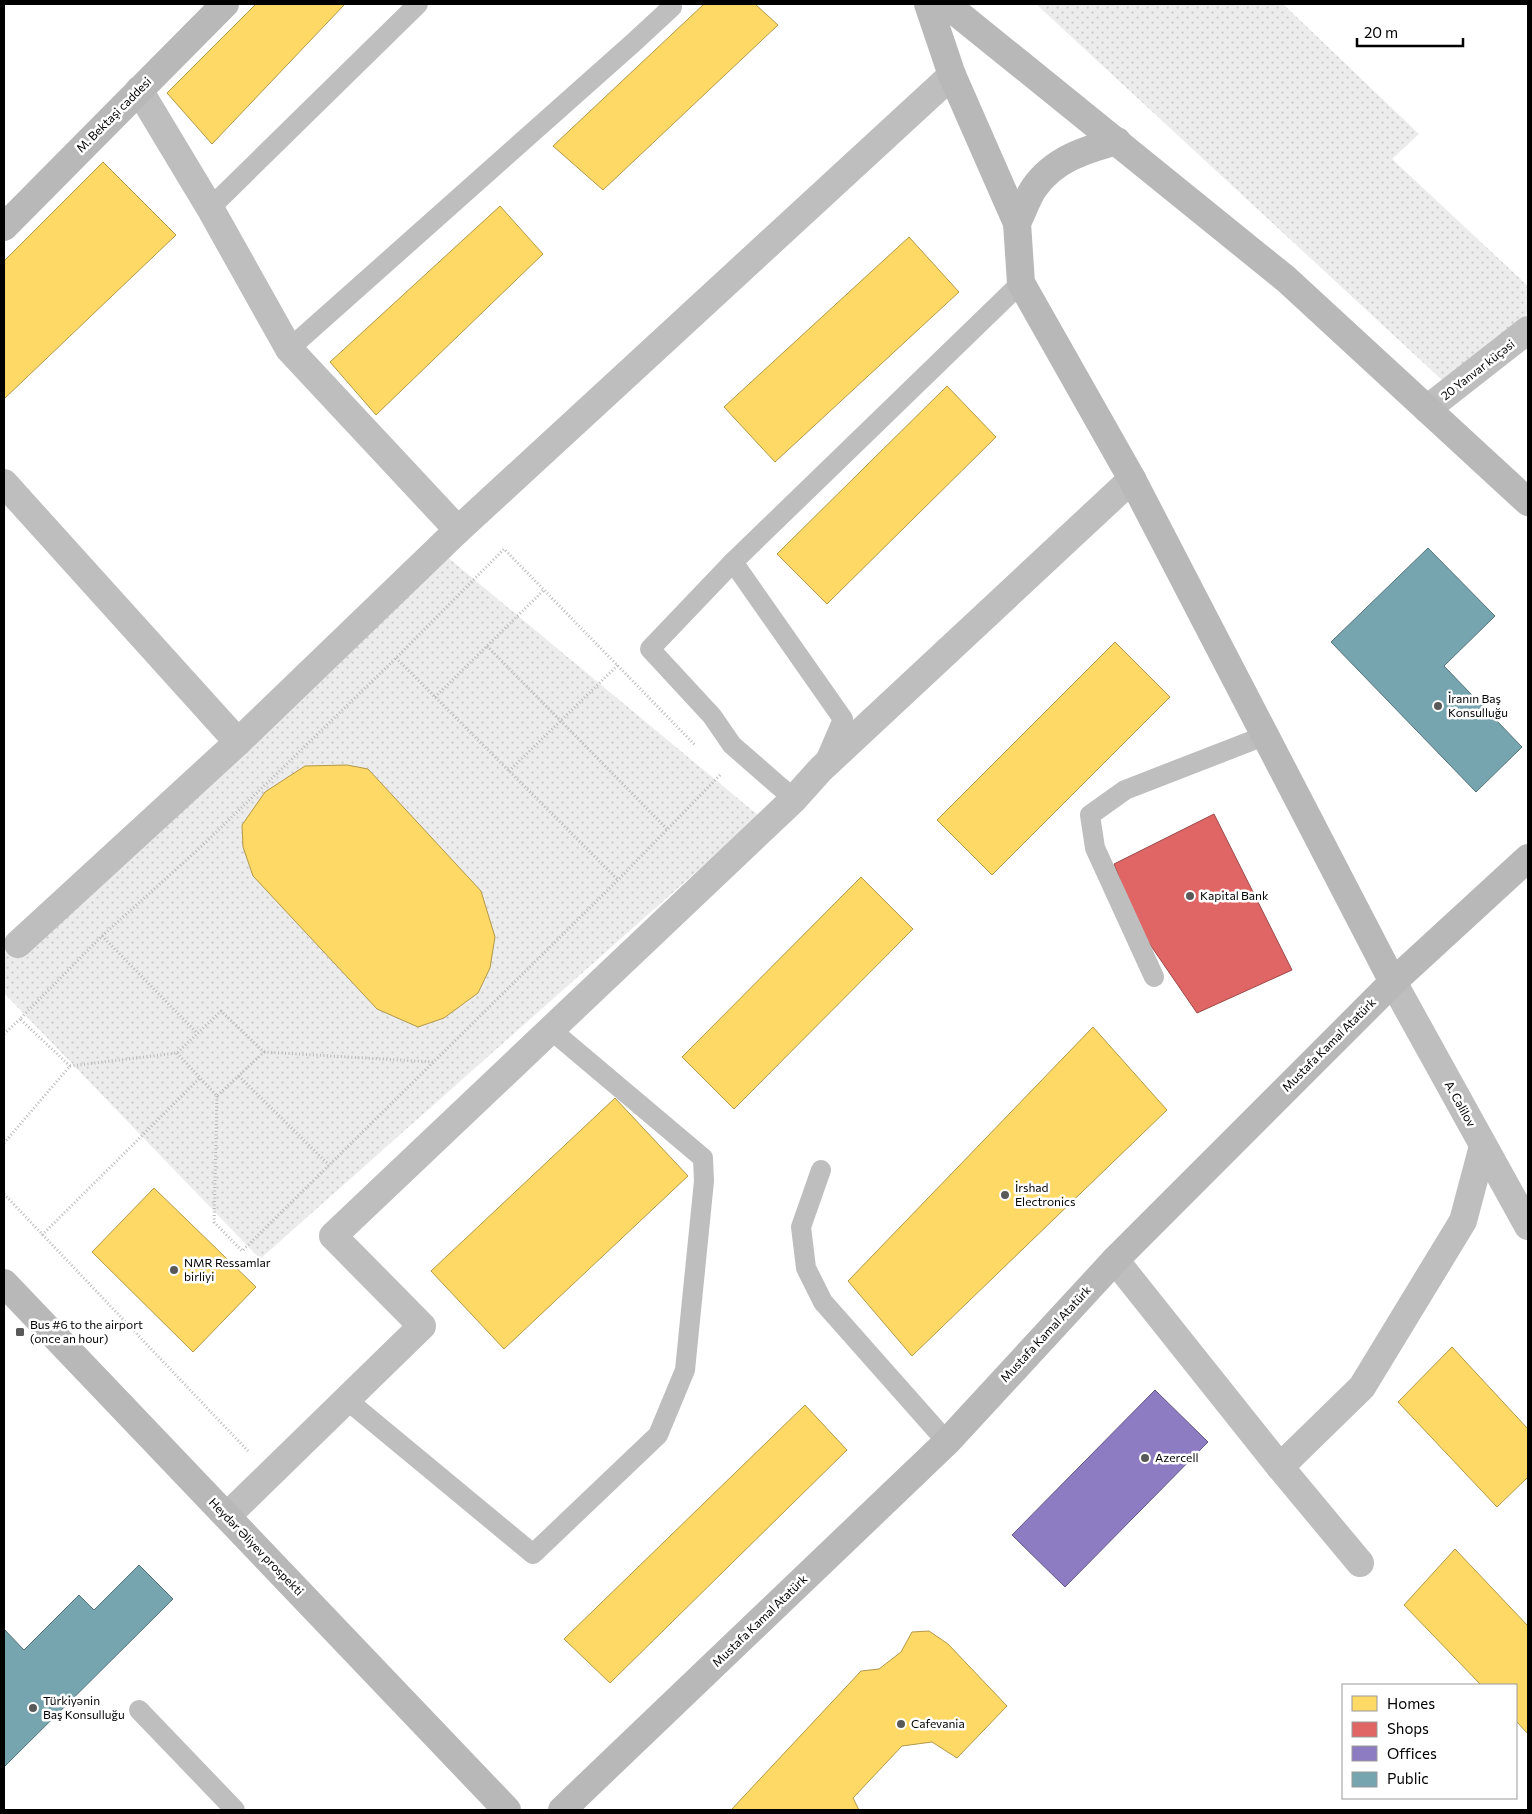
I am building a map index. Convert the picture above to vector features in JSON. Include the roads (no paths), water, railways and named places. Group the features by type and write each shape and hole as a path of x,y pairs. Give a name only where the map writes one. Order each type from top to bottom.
{"main road":[{"name":"M. Bektaşi caddesi","path":"4,227 225,4"},
{"path":"928,4 952,75 1017,223 1021,283 1132,478 1392,982"},
{"path":"946,4 1286,279 1528,502"},
{"path":"1017,223 1034,188 1056,165 1081,151 1117,141"},
{"name":"Mustafa Kamal Atatürk","path":"562,1810 946,1442 1115,1260 1392,982 1528,858"},
{"name":"Heydər Əliyev prospekti","path":"4,1283 507,1810"}],"street":[{"path":"18,944 238,742 458,530 952,75"},
{"path":"139,90 210,208 289,349 458,530"},
{"name":"20 Yanvar küçəsi","path":"1428,409 1528,330"},
{"path":"227,1516 422,1326 333,1236 794,799 821,769 1132,478"},
{"path":"4,482 238,742"},
{"name":"A. Cəlilov","path":"1392,982 1528,1226"},
{"path":"1280,1467 1362,1387 1463,1221 1483,1146"},
{"path":"1115,1260 1360,1564"}],"lane":[{"path":"210,208 418,4"},
{"path":"289,349 633,43 672,7 670,4"},
{"path":"794,799 732,745 712,716 650,649 733,562 1021,283"},
{"path":"733,562 843,719 821,769"},
{"path":"1154,977 1095,848 1090,815 1125,790 1264,736"},
{"path":"347,1400 533,1554 658,1435 685,1370 704,1181 703,1158 550,1029"},
{"path":"821,1170 801,1227 806,1268 823,1302 946,1442"},
{"path":"139,1710 235,1810"}],"place":[{"name":"İranın Baş Konsulluğu","path":"1438,706"},
{"name":"Kapital Bank","path":"1190,896"},
{"name":"İrshad Electronics","path":"1005,1195"},
{"name":"NMR Ressamlar birliyi","path":"174,1270"},
{"name":"Bus #6 to the airport (once an hour)","path":"20,1332"},
{"name":"Azercell","path":"1145,1458"},
{"name":"Türkiyənin Baş Konsulluğu","path":"33,1708"},
{"name":"Cafevania","path":"901,1724"}]}
